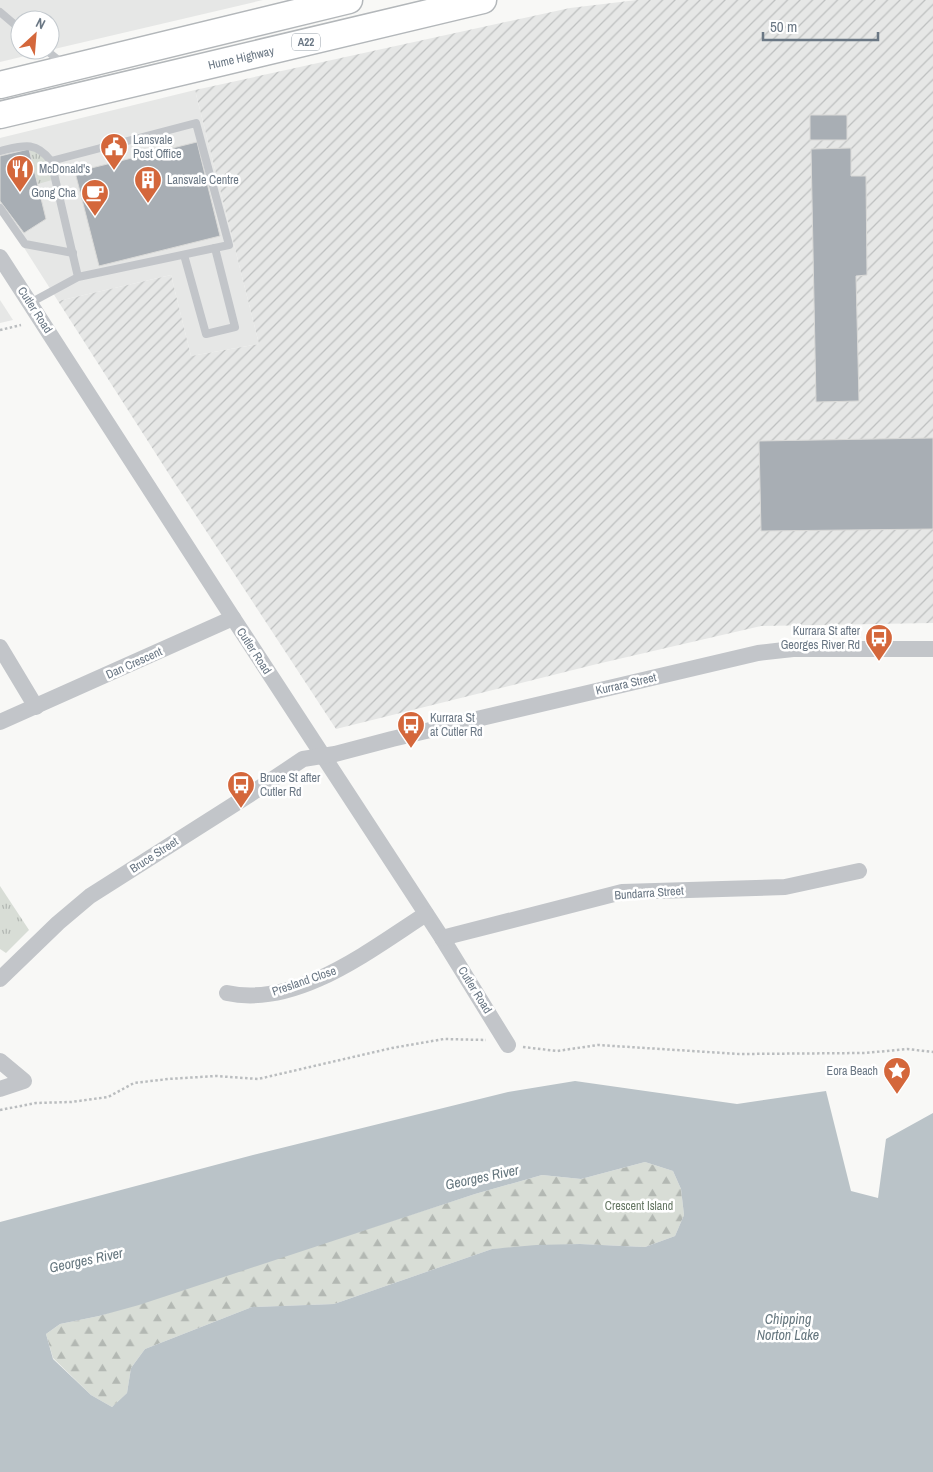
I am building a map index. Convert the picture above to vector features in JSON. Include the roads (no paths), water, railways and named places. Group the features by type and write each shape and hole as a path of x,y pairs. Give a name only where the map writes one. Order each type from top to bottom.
{"highway":[{"name":"A22","path":"0,85 318,3 350,0"},
{"name":"Hume Highway","path":"0,115 483,0"}],"street":[{"name":"Cutler Road","path":"0,256 442,938 508,1045"},
{"name":"Dan Crescent","path":"0,722 233,618"},
{"path":"0,646 36,707"},
{"name":"Kurrara Street","path":"323,755 335,754 758,653 793,649 933,649"},
{"name":"Bruce Street","path":"0,978 58,923 90,896 296,763 303,759 323,755"},
{"name":"Bundarra Street","path":"442,938 622,892 786,887 859,871"},
{"name":"Presland Close","path":"227,993 244,996 269,994 322,978 341,969 426,914"},
{"path":"0,1062 24,1081 0,1089"}],"lane":[{"path":"0,12 10,20"},
{"path":"59,60 69,68"},
{"path":"30,303 78,277 229,245 196,123 51,161"},
{"path":"0,151 28,145 45,153 51,161 78,277"},
{"path":"0,208 25,244 73,253"},
{"path":"184,255 206,334 235,328 215,248"}],"water":[{"name":"Chipping Norton Lake","path":"575,1081 737,1104 826,1091 851,1191 878,1198 886,1139 933,1113 933,1472 0,1472 0,1222 253,1155 508,1092","holes":["645,1162 673,1171 681,1189 684,1215 675,1236 645,1247 580,1244 492,1249 334,1304 252,1307 145,1349 131,1368 127,1393 112,1407 91,1395 53,1359 46,1334 60,1324 139,1305 475,1194 542,1175 581,1179"]}],"place":[{"name":"Lansvale Post Office","path":"114,171"},
{"name":"McDonald's","path":"20,193"},
{"name":"Lansvale Centre","path":"148,204"},
{"name":"Gong Cha","path":"95,217"},
{"name":"Kurrara St after Georges River Rd","path":"879,662"},
{"name":"Kurrara St at Cutler Rd","path":"411,749"},
{"name":"Bruce St after Cutler Rd","path":"241,809"},
{"name":"Eora Beach","path":"897,1095"}],"water label":[{"name":"Georges River","path":"482,1177"},
{"name":"Georges River","path":"86,1260"}],"park label":[{"name":"Crescent Island","path":"639,1206"}]}
